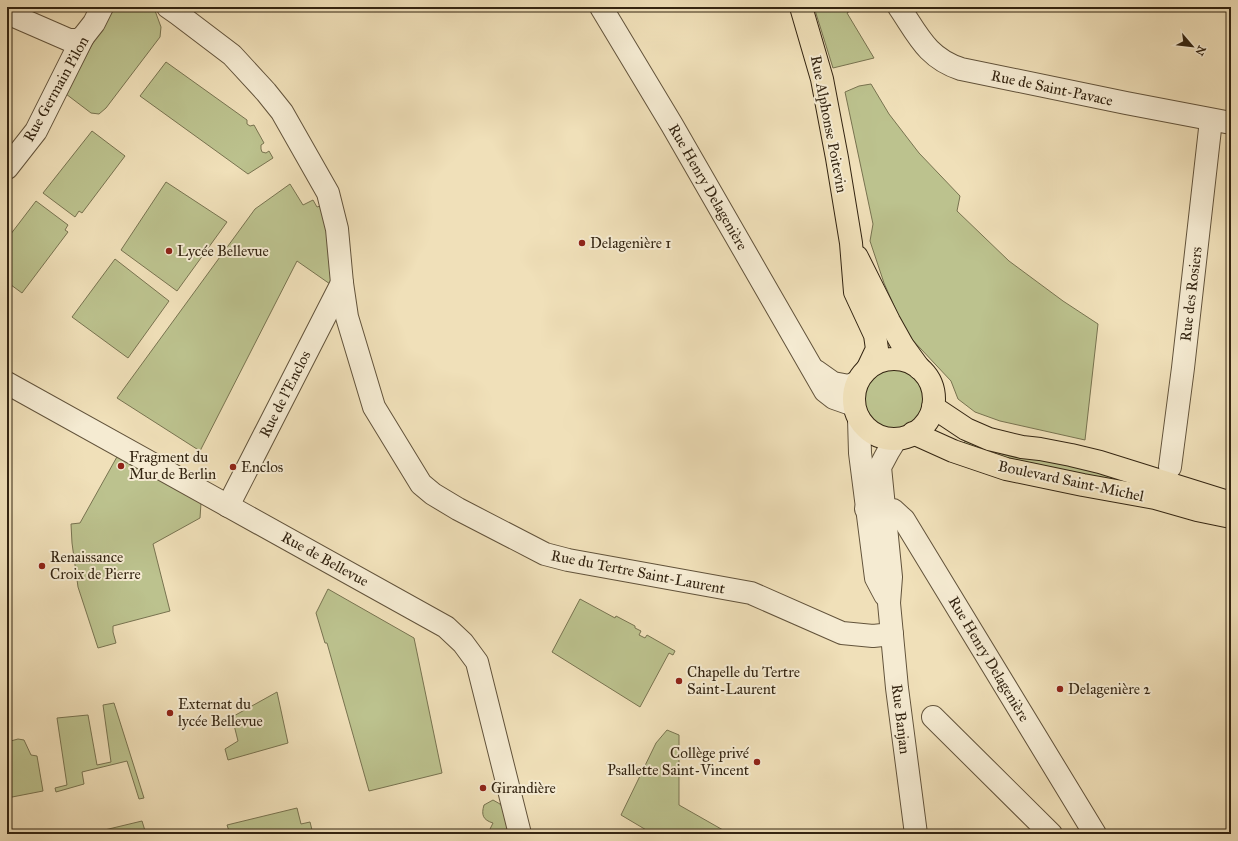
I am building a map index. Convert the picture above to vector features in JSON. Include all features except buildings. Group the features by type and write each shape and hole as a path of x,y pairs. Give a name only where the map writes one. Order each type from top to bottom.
{"main road":[{"name":"Rue Alphonse Poitevin","path":"801,7 822,79 837,158 851,243 855,292 875,336 877,349 862,375"},
{"name":"Rue Alphonse Poitevin","path":"851,243 889,321 903,346 920,368"},
{"path":"894,358 908,361 920,368 932,385 934,399 930,417 926,423 905,436 886,438 873,433 864,426 857,412 854,393 862,375 883,360 894,358"},
{"name":"Boulevard Saint-Michel","path":"933,407 966,429 989,439 1100,462 1231,502"},
{"name":"Boulevard Saint-Michel","path":"905,436 1006,469 1155,498 1196,510 1231,517"}],"street":[{"name":"Rue Germain Pilon","path":"7,168 36,131 84,37 94,23 102,7"},
{"name":"Rue du Tertre Saint-Laurent","path":"168,7 232,54 266,92 282,112 328,194 337,229 347,317 374,407 421,484 432,494 545,554 568,560 751,593 842,633 873,636 892,634"},
{"name":"Rue Henry Delagenière","path":"601,7 672,125 825,391 857,412"},
{"name":"Rue de Saint-Pavace","path":"899,7 925,46 937,57 952,66 1221,122"},
{"path":"7,13 69,40 78,40 84,37"},
{"name":"Rue des Rosiers","path":"1170,467 1180,390 1221,122"},
{"name":"Rue de l'Enclos","path":"228,506 342,283"},
{"name":"Rue Henry Delagenière","path":"812,368 833,383 849,386 862,375"},
{"name":"Rue de Bellevue","path":"10,390 228,506 446,627 463,643 477,662 520,834"},
{"name":"Rue Banjan","path":"857,412 860,452 875,510"},
{"name":"Rue Banjan","path":"905,436 888,452 880,467 875,510 876,578 889,603 897,688 916,834"},
{"name":"Rue Henry Delagenière","path":"875,510 893,510 904,520 1095,834"},
{"path":"933,717 1051,834"}],"green space":[{"path":"112,7 153,7 161,27 160,37 106,108 99,114 91,113 66,94"},
{"path":"814,7 856,7 847,13 874,58 833,68"},
{"path":"166,62 247,120 247,124 250,126 254,125 264,143 261,145 262,152 266,153 269,151 273,158 248,174 140,96"},
{"path":"871,84 889,114 919,153 960,196 957,211 1009,261 1063,301 1098,324 1085,440 1000,421 975,412 958,399 951,381 906,333 884,283 870,241 873,224 845,92 859,86"},
{"path":"92,131 125,156 82,213 79,211 75,217 43,193"},
{"path":"166,182 227,222 177,291 121,250"},
{"path":"290,184 303,205 313,200 317,207 323,205 329,229 332,273 330,284 297,261 200,451 117,398 255,209"},
{"path":"36,201 68,225 65,230 68,232 22,293 7,282 7,239"},
{"path":"115,259 169,301 128,358 72,317"},
{"path":"894,367 906,369 916,376 923,386 925,398 923,410 916,420 906,427 894,429 882,427 872,420 865,410 863,398 865,386 872,376 882,369"},
{"path":"966,439 1064,459 1165,487 1063,476 963,446"},
{"path":"118,455 201,503 200,518 153,544 170,611 113,626 116,643 98,648 78,587 71,524 80,523"},
{"path":"328,589 414,638 442,773 369,791 327,643 325,643 316,613"},
{"path":"580,599 615,618 616,616 635,626 635,628 641,631 639,635 645,638 647,635 675,651 673,655 669,653 640,707 552,652"},
{"path":"277,692 288,743 228,760 225,749 238,741 232,717"},
{"path":"114,703 144,798 139,799 127,761 82,772 84,784 56,792 55,788 67,785 57,718 88,715 97,765 111,762 103,705"},
{"path":"667,730 679,735 679,805 730,834 653,834 621,815 656,743"},
{"path":"18,739 24,740 31,755 37,756 43,791 7,798 7,742"},
{"path":"493,800 500,804 504,810 511,834 488,833 493,823 485,819 483,809 484,805"},
{"path":"297,808 301,824 310,822 313,834 230,834 227,825"},
{"path":"142,821 146,834 87,834 92,833"}],"place":[{"name":"Delagenière 1","path":"582,243"},
{"name":"Lycée Bellevue","path":"169,251"},
{"name":"Fragment du Mur de Berlin","path":"121,466"},
{"name":"Enclos","path":"233,467"},
{"name":"Renaissance Croix de Pierre","path":"42,566"},
{"name":"Chapelle du Tertre Saint-Laurent","path":"679,681"},
{"name":"Delagenière 2","path":"1060,689"},
{"name":"Externat du lycée Bellevue","path":"170,713"},
{"name":"Collège privé Psallette Saint-Vincent","path":"757,762"},
{"name":"Girandière","path":"483,788"}]}
